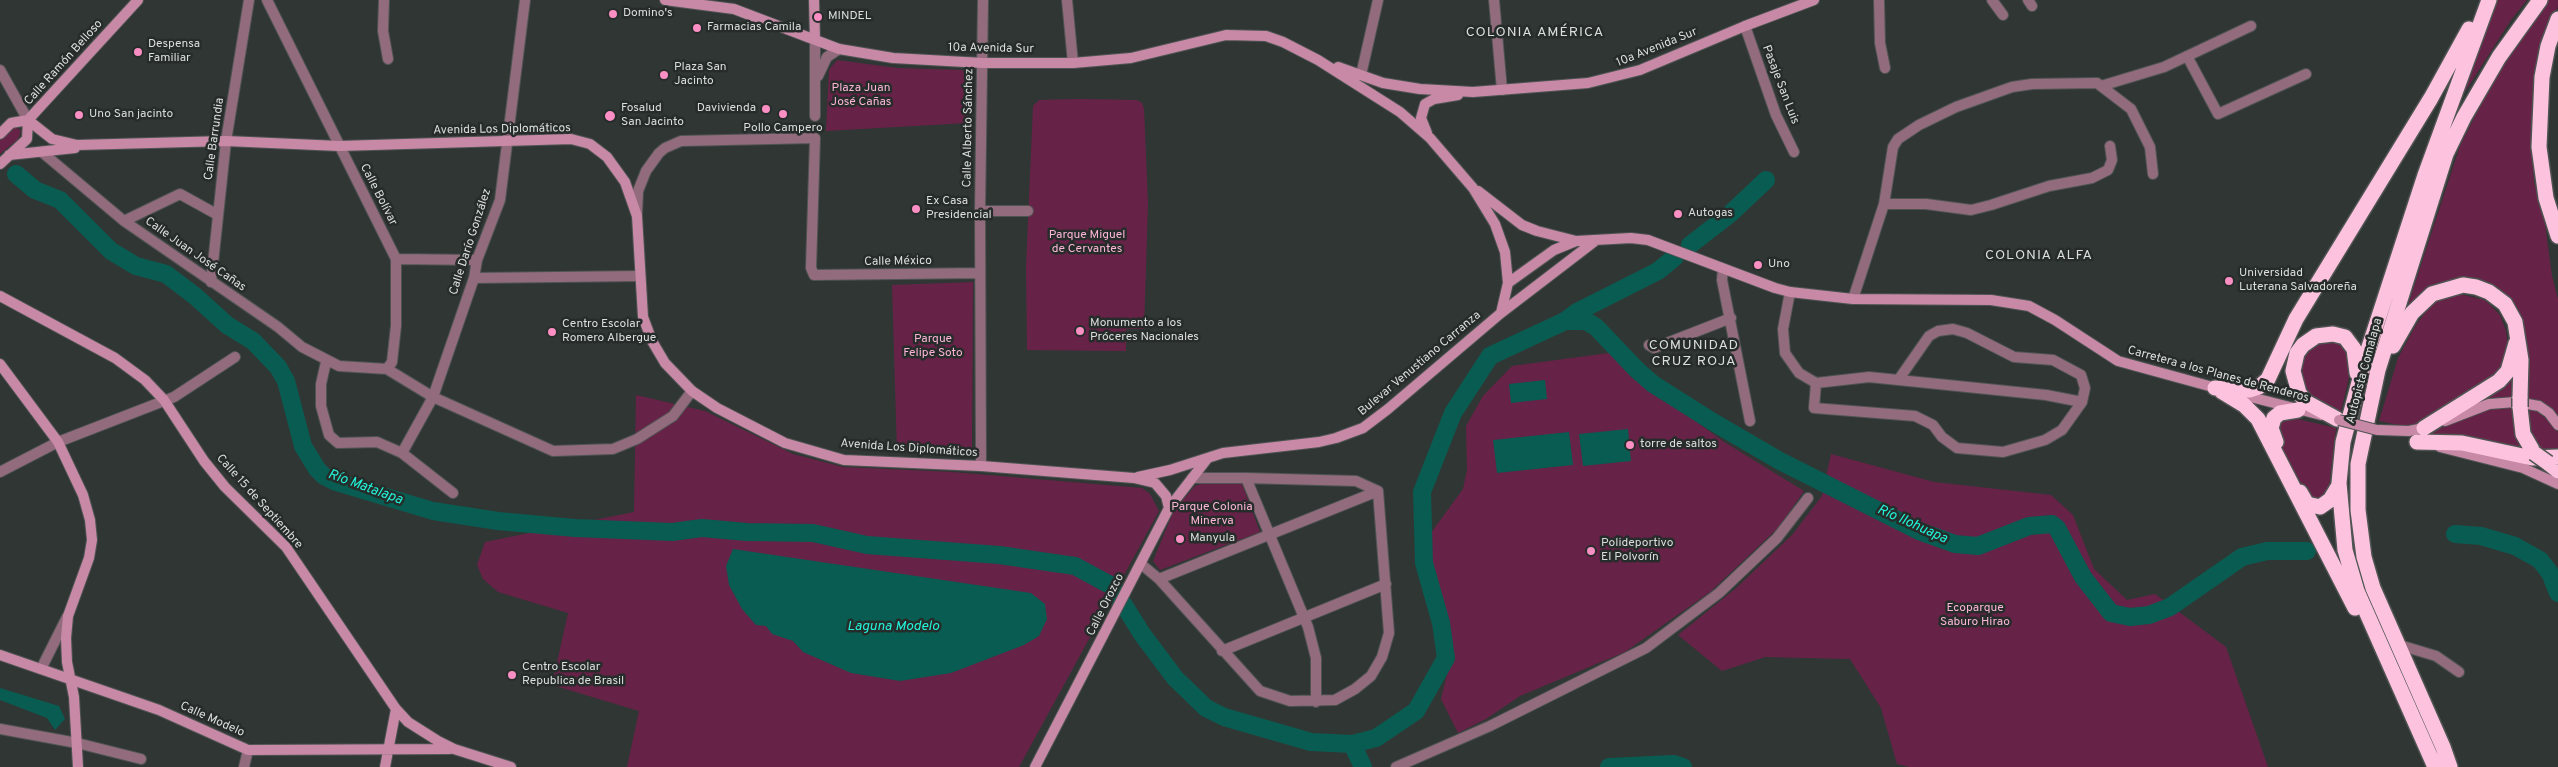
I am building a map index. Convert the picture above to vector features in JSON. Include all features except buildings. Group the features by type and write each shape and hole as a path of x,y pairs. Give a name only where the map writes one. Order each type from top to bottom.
{"highway":[{"path":"2215,388 2250,390 2260,387 2268,379 2296,319 2431,98 2487,0"},
{"name":"Autopista Comalapa","path":"2434,767 2391,672 2351,573 2343,536 2340,483 2343,442 2354,399 2425,175 2487,0"},
{"name":"Autopista Comalapa","path":"2450,767 2443,747 2396,644 2369,576 2358,510 2358,464 2370,400 2411,262 2446,154 2464,117 2498,57 2540,0"},
{"path":"2558,19 2548,46 2544,68 2539,147 2546,198 2558,236"},
{"path":"2370,400 2404,324 2420,304 2438,291 2463,285 2476,287 2500,298 2509,310 2517,334 2521,360 2520,402 2523,434 2534,453 2554,464"},
{"path":"2338,419 2306,402 2294,382 2295,358 2300,349 2310,339 2321,335 2333,334 2344,337 2352,344 2357,366 2354,399"},
{"path":"2424,428 2499,381 2508,370 2513,357 2517,334"},
{"path":"2215,388 2244,405 2258,420 2311,526 2391,672"},
{"path":"2298,410 2277,415 2271,428 2304,500 2312,506 2320,507 2330,500 2340,483"},
{"path":"2417,442 2462,443 2554,464"}],"street":[{"name":"Calle Ramón Belloso","path":"0,134 11,124 28,120 138,0"},
{"name":"Calle Barrundia","path":"211,282 226,141 249,0"},
{"name":"Calle Bolívar","path":"267,0 396,259 396,326 392,362 387,368"},
{"path":"384,0 384,31 388,59"},
{"name":"Calle Darío González","path":"402,453 433,397 474,278 477,260 500,200 509,141 525,0"},
{"name":"10a Avenida Sur","path":"665,0 726,4 839,49 893,58 984,63 1073,62 1131,58 1208,37 1232,34 1266,36 1283,42 1318,60 1388,103 1430,138"},
{"path":"814,0 815,116"},
{"name":"Calle Alberto Sánchez","path":"980,466 980,211 984,63 983,0"},
{"path":"1067,0 1073,62"},
{"path":"1361,75 1378,0"},
{"path":"1494,0 1502,90"},
{"name":"10a Avenida Sur","path":"1430,138 1421,118 1425,104 1434,99 1473,92 1570,85 1622,76 1814,0"},
{"path":"1879,0 1880,43 1885,68"},
{"path":"1992,0 2003,15"},
{"name":"Pasaje San Luis","path":"1745,26 1776,115 1794,152"},
{"path":"2101,86 2164,67 2251,26"},
{"path":"816,85 827,57 839,49"},
{"path":"2187,56 2218,114 2306,74"},
{"name":"10a Avenida Sur","path":"1318,60 1361,75 1410,88 1473,92"},
{"path":"0,70 28,120"},
{"path":"1853,299 1884,204 1893,147 1898,139 1919,125 1956,107 2012,88 2032,84 2097,83 2131,109 2150,147 2154,174"},
{"name":"Calle Ramón Belloso","path":"0,164 22,145 28,136 28,120"},
{"name":"Avenida Los Diplomáticos","path":"28,120 45,136 56,141 97,145"},
{"name":"Calle México","path":"636,216 638,191 654,159 665,148 681,141 815,138 812,273 817,276 980,273"},
{"name":"Bulevar Venustiano Carranza","path":"1206,459 1238,450 1336,438 1362,428 1388,409 1501,312 1508,283 1508,268 1501,237 1473,188 1430,138"},
{"name":"Avenida Los Diplomáticos","path":"9,156 97,145 226,141 339,146 570,139 590,144 607,157 625,182 636,216 643,317 652,341 665,363 692,391 717,408 785,443 844,460 980,466 1134,478 1155,483 1166,496 1169,508"},
{"path":"1884,204 1926,204 1971,210 1991,205 2049,186 2092,178 2108,170 2112,160 2110,146"},
{"name":"Calle Juan José Cañas","path":"43,153 124,221 278,327 302,347 326,362 339,366 387,368"},
{"name":"Carretera a los Planes de Renderos","path":"1473,188 1522,225 1536,231 1576,241 1631,238 1648,240 1790,292 1853,299 1991,300 2029,306 2056,320 2118,361 2338,419 2417,442 2523,468 2558,484"},
{"path":"124,221 180,194 218,215"},
{"path":"980,211 1028,211"},
{"path":"1520,298 1508,283 1554,250 1576,241"},
{"path":"1501,312 1595,241"},
{"path":"396,259 477,260"},
{"path":"1723,269 1722,280 1750,421"},
{"path":"474,278 640,276"},
{"path":"1790,292 1783,329 1785,353 1798,373 1816,383 1870,377 1899,379 2046,395 2082,402"},
{"name":"Calle 15 de Septiembre","path":"0,296 115,358 145,380 164,400 204,461 225,486 286,547 396,709"},
{"path":"1649,345 1654,348 1731,318"},
{"path":"1816,383 1814,408 1915,416 1933,425 1942,437 1958,448 2003,452 2045,440 2062,430 2082,402 2085,388 2081,375 2053,360 2014,357 1967,333 1953,329 1938,331 1929,336 1899,379"},
{"path":"0,472 58,442 174,397 234,357"},
{"path":"326,362 321,384 321,406 329,435 338,443 377,442 402,453 453,493"},
{"path":"0,364 58,442 83,495 92,540 89,558 68,616 40,668"},
{"path":"387,368 433,397 553,451 614,449 637,440 673,416 692,391"},
{"name":"Carretera a los Planes de Renderos","path":"2378,430 2409,432 2496,402 2539,406 2549,413 2558,425"},
{"name":"Avenida Los Diplomáticos","path":"1134,478 1206,459"},
{"name":"Calle Orozco","path":"1035,767 1169,508 1206,459"},
{"path":"1192,478 1356,481 1378,490"},
{"path":"1246,478 1304,617 1316,658 1316,702"},
{"path":"1159,579 1378,490"},
{"path":"1141,564 1159,579 1260,691 1290,702 1335,700 1355,689 1375,670 1382,657 1389,634 1378,490"},
{"path":"1396,767 1490,726 1646,648 1719,593 1777,538 1808,498"},
{"path":"1222,651 1386,584"},
{"path":"68,616 66,650 78,767"},
{"path":"2396,644 2436,656 2459,672"},
{"name":"Calle Modelo","path":"0,655 159,710 248,750 454,749"},
{"path":"386,767 396,709"},
{"name":"Calle Modelo","path":"396,709 422,732 454,749 512,767"},
{"path":"0,729 77,743 141,759"},
{"path":"244,767 248,750"}],"green space":[{"path":"2497,0 2527,0 2511,20 2461,98"},
{"path":"2545,0 2558,0 2558,6 2540,56 2534,91 2531,141 2534,182 2545,224 2552,276 2558,299 2558,415 2544,404 2524,399 2525,332 2520,316 2508,298 2461,279 2429,288 2407,308 2460,146 2500,67"},
{"name":"Plaza Juan José Cañas","path":"837,60 897,68 963,70 968,80 968,123 826,131 829,70"},
{"name":"Parque Miguel de Cervantes","path":"1039,100 1137,100 1142,103 1144,109 1148,204 1144,329 1126,329 1126,351 1027,350 1026,267 1033,106"},
{"path":"16,127 21,131 18,139 0,154 0,140 11,129"},
{"name":"Parque Felipe Soto","path":"973,282 972,448 970,451 960,453 897,452 892,285"},
{"path":"2459,294 2485,300 2500,315 2506,331 2508,346 2505,360 2488,381 2446,404 2423,422 2404,426 2379,421 2398,358 2416,325 2431,305 2445,297"},
{"path":"2340,341 2350,357 2350,373 2341,411 2318,403 2305,391 2300,375 2300,362 2313,342"},
{"name":"Polideportivo El Polvorín","path":"1609,353 1667,400 1724,442 1804,491 1779,527 1710,592 1625,652 1520,696 1486,719 1458,733 1441,699 1450,663 1444,611 1429,564 1428,537 1463,489 1467,470 1466,426 1483,396 1512,366"},
{"path":"2515,366 2516,398 2488,399 2460,410"},
{"path":"636,395 705,411 793,454 843,467 952,472 1142,488 1150,494 1159,511 1019,767 627,767 639,711 552,685 568,613 498,592 483,579 477,565 485,542 634,512"},
{"path":"2516,406 2526,452 2408,437 2432,432 2488,409"},
{"path":"2527,407 2536,410 2554,426 2558,432 2558,453 2547,453 2532,444"},
{"path":"2289,417 2336,428 2329,487 2326,494 2317,501 2304,494 2277,437 2280,423"},
{"name":"Ecoparque Saburo Hirao","path":"1831,454 1934,482 2051,495 2073,515 2094,569 2127,600 2155,594 2226,647 2268,767 1910,767 1897,764 1881,708 1850,659 1765,657 1722,671 1678,635 1735,589 1792,535 1822,496"},
{"name":"Parque Colonia Minerva","path":"1203,483 1242,484 1260,532 1160,570 1153,561 1174,510 1195,486"}],"water":[{"path":"1545,380 1547,399 1511,403 1509,384"},
{"path":"1628,429 1631,461 1583,466 1579,434"},
{"path":"1569,432 1573,465 1497,473 1493,440"},
{"name":"Laguna Modelo","path":"733,549 1031,593 1045,604 1047,619 1039,636 1024,645 951,673 900,681 851,673 803,652 793,641 772,634 766,626 756,625 742,609 729,585 726,566"},
{"path":"0,688 59,706 65,719 55,730 47,718 0,700"}],"waterway":[{"name":"Río Matalapa","path":"16,174 35,190 60,200 111,251 136,266 166,274 195,296 227,325 253,341 278,367 286,381 303,446 317,469 324,476 336,482 433,511 498,521 575,528 672,532 702,528 747,532 813,533 867,545 999,555 1075,566 1112,586 1142,634 1175,678 1206,708 1224,717 1311,742 1352,744 1376,738 1416,711 1446,658 1441,623 1424,563 1422,492 1453,413 1490,356 1565,321 1577,312 1658,271 1675,257"},
{"path":"1690,245 1730,214 1766,180"},
{"name":"Río Ilohuapa","path":"1565,321 1586,321 1596,327 1653,384 1713,422 1780,461 1919,531 1955,544 1978,546 2029,526 2052,524 2057,528 2083,577 2111,613 2130,617 2149,615 2170,607 2242,557 2267,551 2307,551"},
{"name":"Río Ilohuapa","path":"2455,534 2481,536 2515,546 2540,560 2550,573 2558,593"},
{"path":"1352,744 1363,767"},
{"path":"1609,767 1674,764 1683,767"}],"place":[{"name":"Domino's","path":"613,14"},
{"name":"MINDEL","path":"818,17"},
{"name":"Farmacias Camila","path":"697,28"},
{"name":"Despensa Familiar","path":"138,52"},
{"name":"Plaza San Jacinto","path":"664,75"},
{"name":"Davivienda","path":"766,109"},
{"name":"Pollo Campero","path":"783,114"},
{"name":"Uno San jacinto","path":"79,115"},
{"name":"Fosalud San Jacinto","path":"610,116"},
{"name":"Ex Casa Presidencial","path":"916,209"},
{"name":"Autogas","path":"1678,214"},
{"name":"Uno","path":"1758,265"},
{"name":"Universidad Luterana Salvadoreña","path":"2229,281"},
{"name":"Monumento a los Próceres Nacionales","path":"1080,331"},
{"name":"Centro Escolar Romero Albergue","path":"552,332"},
{"name":"torre de saltos","path":"1630,445"},
{"name":"Manyula","path":"1180,539"},
{"name":"Polideportivo El Polvorín","path":"1591,551"},
{"name":"Centro Escolar Republica de Brasil","path":"512,675"}],"district":[{"name":"COLONIA AMÉRICA","path":"1535,33"},
{"name":"COLONIA ALFA","path":"2039,256"},
{"name":"COMUNIDAD CRUZ ROJA","path":"1694,354"}]}
